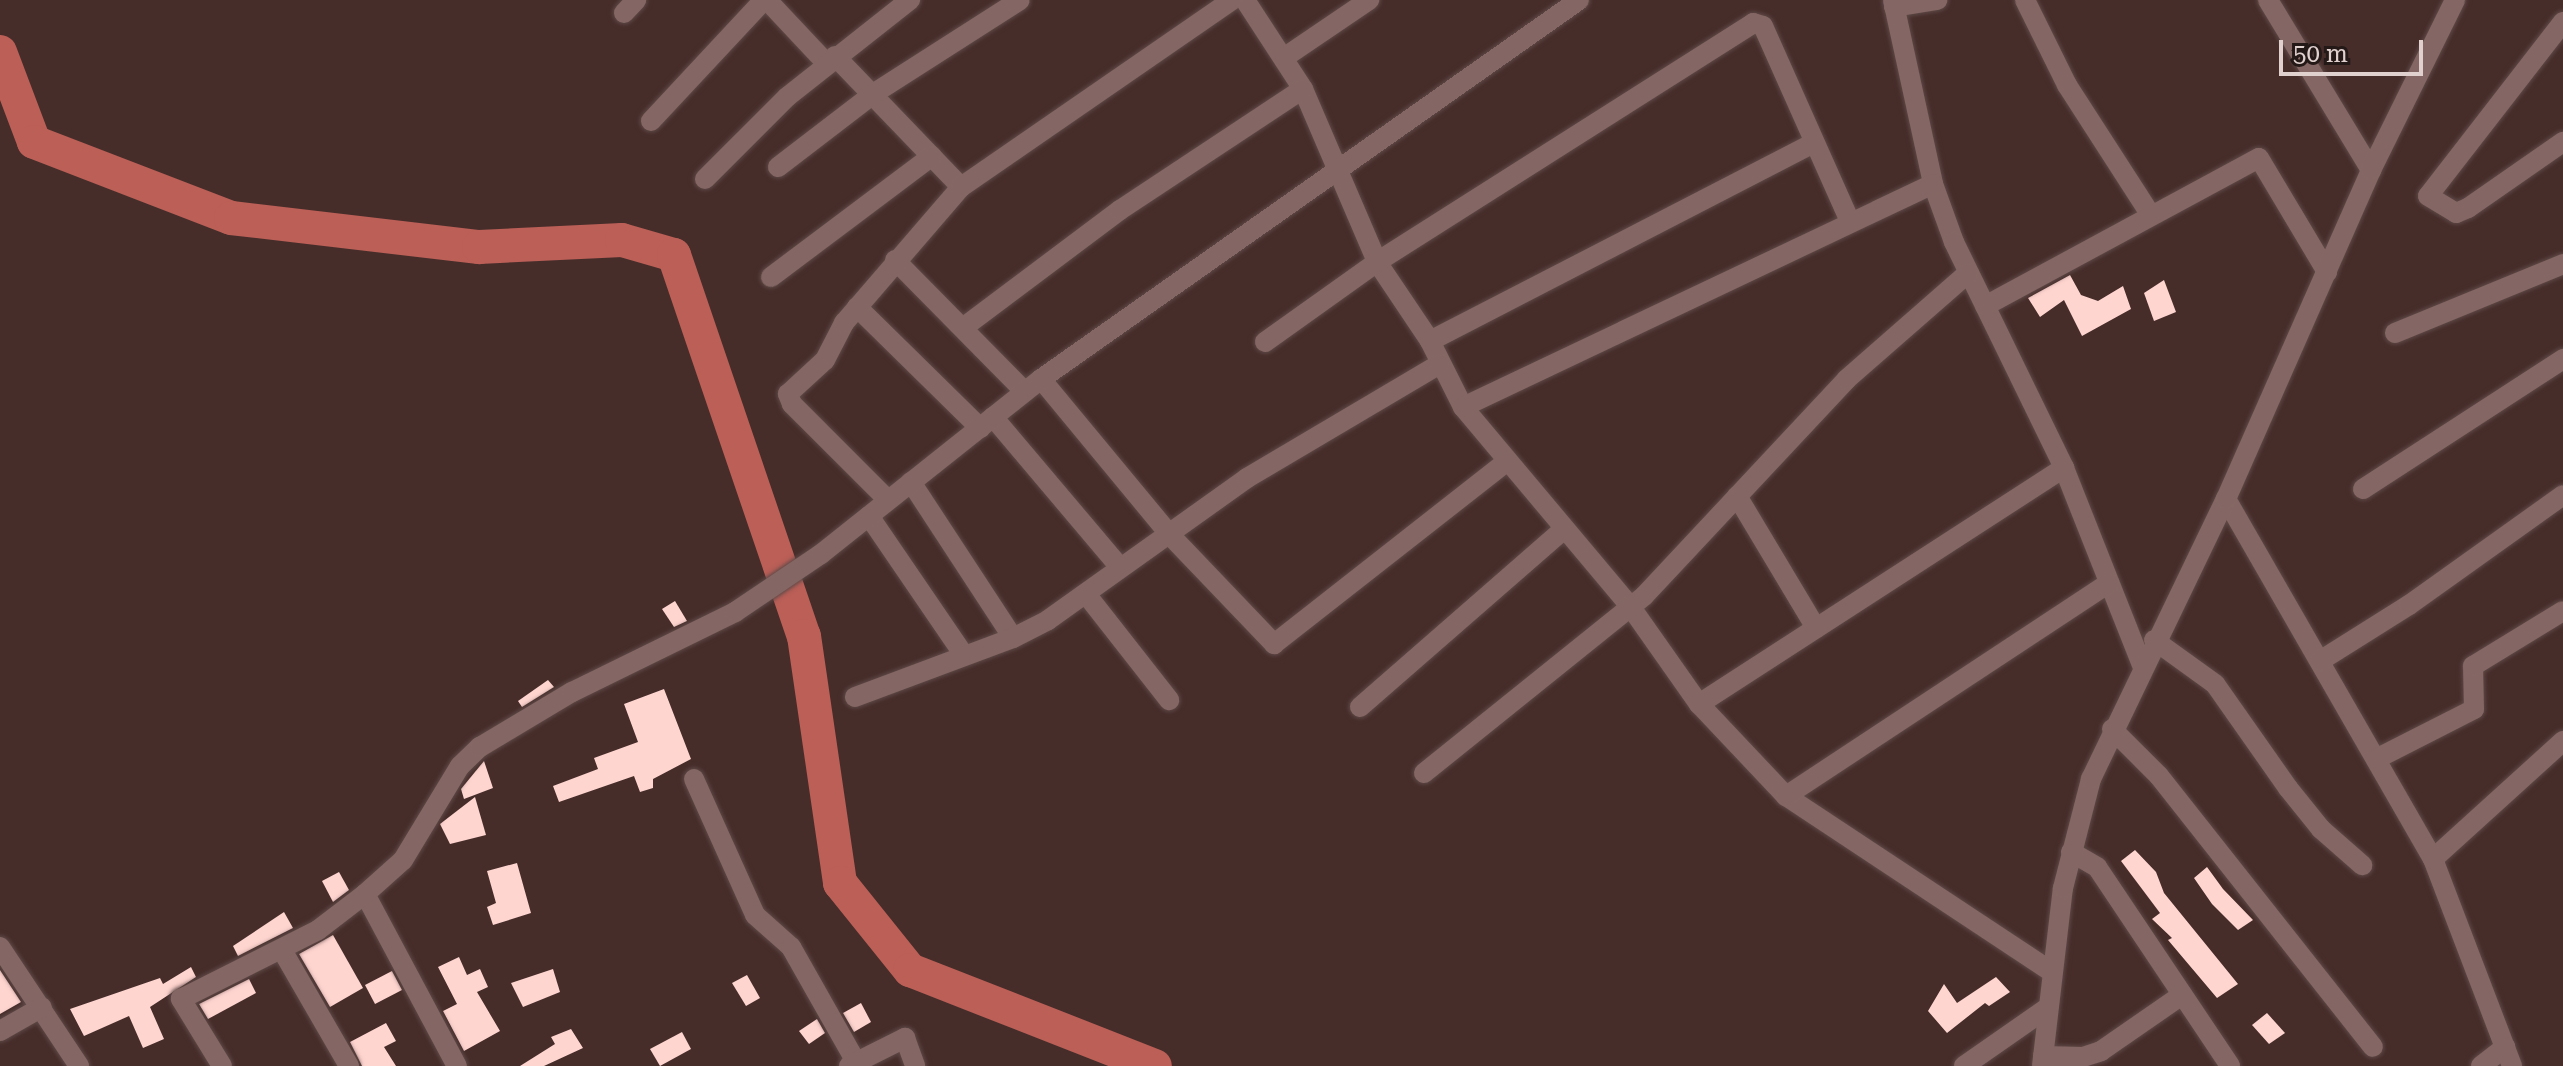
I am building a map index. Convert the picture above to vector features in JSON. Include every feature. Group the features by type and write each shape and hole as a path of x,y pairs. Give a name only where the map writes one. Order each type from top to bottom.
{"street":[{"path":"651,121 765,0 873,94 961,187"},
{"path":"705,179 831,60 910,0"},
{"path":"778,167 873,94 1020,0"},
{"path":"888,500 788,400 788,394 825,360 857,307 961,187 1232,0"},
{"path":"1245,0 1303,89 1377,262 1430,341 1463,407 1630,606 1699,704 1786,796 2049,970"},
{"path":"1285,57 1369,0"},
{"path":"222,1066 181,999 282,950 365,894 403,860 460,766 480,747 572,692 735,612 821,554 1033,386 1338,166 1579,0"},
{"path":"1937,0 1893,3 1933,184 1968,273 2064,468 2142,665"},
{"path":"2025,0 2067,85 2150,214"},
{"path":"2268,0 2371,170"},
{"path":"2182,995 2101,1051 2083,1057 2042,1061 2049,970 2071,852 2112,729 2226,499 2371,170 2455,0"},
{"path":"2563,22 2428,196 2456,213 2468,208 2563,142"},
{"path":"1265,342 1377,262 1753,23 1763,26 1850,221"},
{"path":"964,327 1107,219 1303,89"},
{"path":"1430,341 1814,143"},
{"path":"771,277 932,156"},
{"path":"1985,306 2150,214 2259,158 2327,272"},
{"path":"1463,407 1933,184"},
{"path":"895,260 964,327 1033,386 1274,644 1507,461"},
{"path":"2395,333 2563,264"},
{"path":"1424,773 1630,606 1847,379 1968,273"},
{"path":"857,307 987,422 1119,566"},
{"path":"2363,489 2563,359"},
{"path":"855,697 963,654 1013,638 1086,594 1119,566 1170,535 1247,478 1440,364"},
{"path":"1699,704 2064,468"},
{"path":"911,482 1013,638"},
{"path":"1737,496 1816,628"},
{"path":"2320,661 2409,605 2562,497"},
{"path":"2226,499 2433,859 2508,1057 2481,1066"},
{"path":"869,516 963,654"},
{"path":"1360,707 1564,529"},
{"path":"1786,796 2109,583"},
{"path":"1086,594 1169,700"},
{"path":"2376,759 2474,709 2473,666 2563,611"},
{"path":"2154,640 2215,684 2288,788 2321,829 2362,865"},
{"path":"2112,729 2167,786 2373,1047"},
{"path":"2433,859 2563,741"},
{"path":"694,779 755,915 791,947 852,1064 905,1038 915,1066"},
{"path":"2071,852 2097,867 2230,1066"},
{"path":"365,894 457,1066"},
{"path":"0,947 79,1066"},
{"path":"282,950 349,1066"},
{"path":"0,1031 42,1007"},
{"path":"1964,1066 2047,1008"}],"building":[{"path":"2070,275 2081,295 2098,301 2123,286 2131,309 2082,336 2064,300 2040,317 2028,298"},
{"path":"2164,280 2176,312 2154,321 2144,293"},
{"path":"675,601 687,621 674,627 662,609"},
{"path":"548,680 554,687 522,707 518,701"},
{"path":"664,689 691,759 653,779 653,788 640,792 634,776 559,802 553,786 598,769 594,758 638,742 624,704"},
{"path":"484,761 493,788 464,799 461,789"},
{"path":"475,797 486,835 450,844 440,824"},
{"path":"2135,850 2156,872 2164,893 2238,984 2217,998 2168,940 2172,938 2152,919 2160,913 2121,861"},
{"path":"517,863 531,913 493,925 487,907 496,903 487,871"},
{"path":"2207,867 2253,920 2238,930 2212,904 2194,878"},
{"path":"339,872 349,890 333,902 322,881"},
{"path":"284,912 293,928 238,956 233,946"},
{"path":"333,935 363,988 330,1007 299,954"},
{"path":"459,957 467,975 480,969 488,987 477,992 500,1031 464,1051 443,1011 457,1004 438,967"},
{"path":"191,967 196,977 150,1007 164,1039 143,1048 129,1016 84,1036 70,1009 160,978 163,984"},
{"path":"553,969 560,992 523,1007 511,983"},
{"path":"0,970 21,1002 0,1014"},
{"path":"392,971 402,990 375,1004 365,985"},
{"path":"747,975 760,998 746,1006 732,983"},
{"path":"1996,977 2010,992 1989,1006 1985,1003 1947,1033 1928,1011 1944,984 1957,1003"},
{"path":"249,979 256,993 208,1019 199,1004"},
{"path":"861,1003 871,1022 854,1032 843,1013"},
{"path":"2267,1013 2285,1033 2269,1044 2252,1025"},
{"path":"817,1019 825,1033 809,1044 799,1031"},
{"path":"386,1023 396,1041 384,1047 396,1066 362,1066 350,1042"},
{"path":"571,1029 583,1048 544,1066 520,1066 555,1044 551,1037"},
{"path":"682,1032 691,1049 660,1066 650,1049"}],"waterway":[{"path":"0,52 34,142 231,218 479,247 622,240 674,255 804,636 840,883 910,970 1155,1066"}]}
